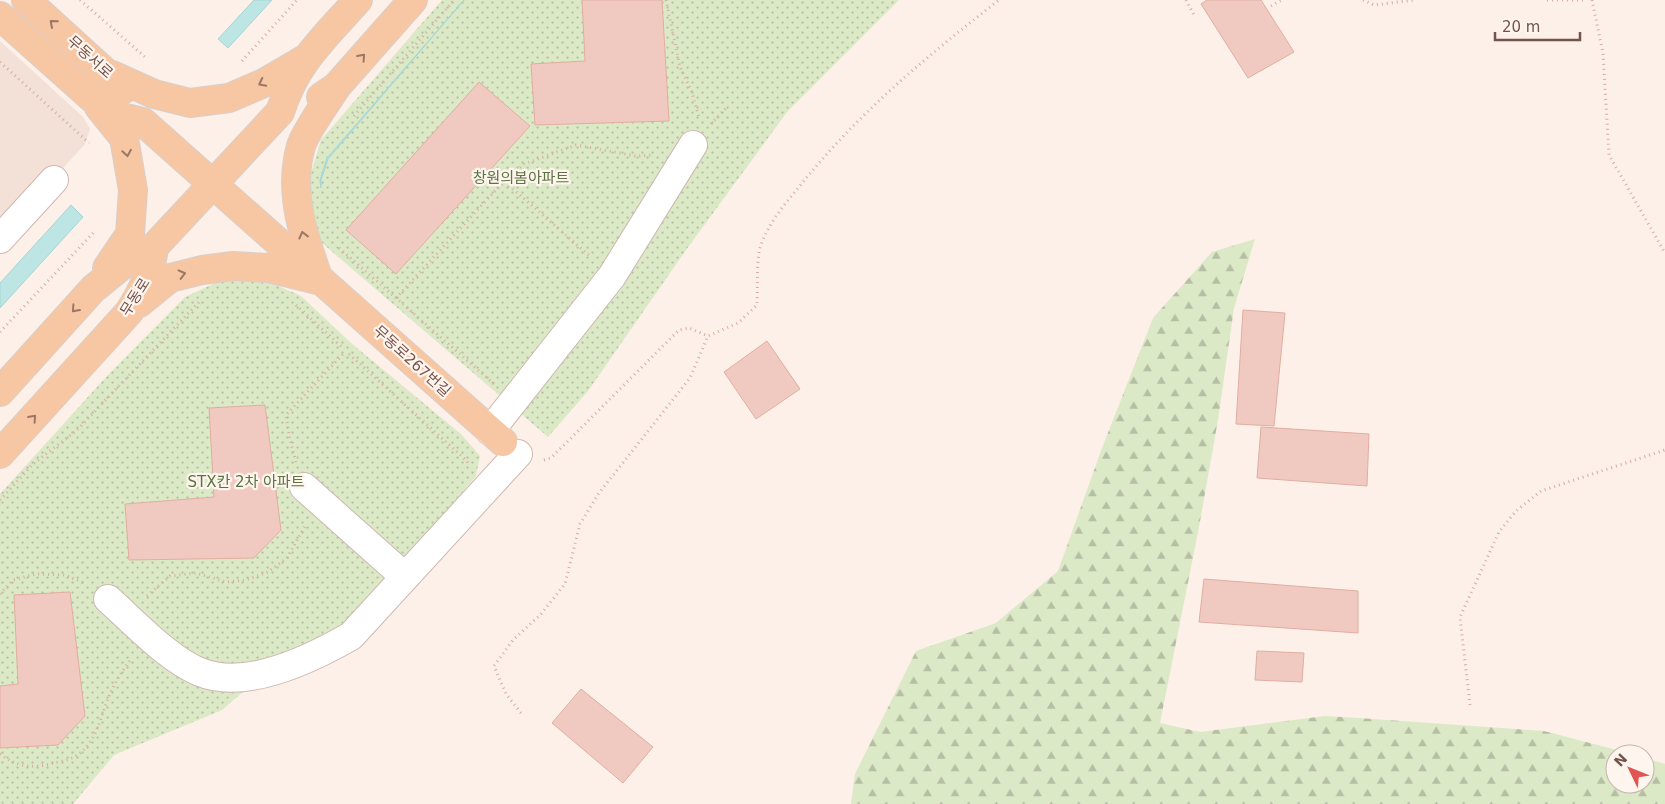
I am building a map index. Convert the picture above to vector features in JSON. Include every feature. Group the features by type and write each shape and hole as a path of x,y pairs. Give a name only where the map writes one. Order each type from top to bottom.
{"main road":[{"name":"무동서로","path":"26,0 112,75 138,104 143,122"},
{"path":"154,247 280,112 286,95 305,59 358,0"},
{"path":"320,281 305,241 298,211 296,182 302,145 337,86 413,0"},
{"name":"무동서로","path":"0,16 92,98"},
{"path":"112,75 154,94 190,103 229,98 264,83 305,59"},
{"path":"280,112 304,105 337,86"},
{"path":"92,98 122,117 143,122"},
{"path":"92,98 124,138 133,190 130,234 93,289"},
{"name":"무동로267번길","path":"143,122 320,281 504,442"},
{"name":"무동로","path":"0,392 93,289 136,254 154,247 151,270 142,291 128,312 0,454"},
{"path":"128,312 170,278 202,270 233,266 268,268 320,281"}],"street":[{"path":"117,607 164,650 199,672 218,677 244,678 273,671 324,652 351,636 405,577 504,442 612,276 693,145"},
{"path":"0,239 54,180"},
{"path":"304,487 405,577"}],"path":[{"path":"80,0 152,62"},
{"path":"239,64 297,0"},
{"path":"350,120 454,0"},
{"path":"396,298 524,164 576,145 636,156 666,155 693,145 699,120 692,92 680,67 666,0"},
{"path":"521,713 506,694 494,666 513,640 541,614 564,584 580,524 598,493 690,378 708,336 738,324 756,305 760,249 768,230 779,212 853,123 899,82 999,0"},
{"path":"1186,0 1194,15"},
{"path":"1271,6 1281,0"},
{"path":"1364,0 1374,5 1414,0"},
{"path":"1547,0 1585,0"},
{"path":"1592,0 1603,53 1609,155 1665,253"},
{"path":"505,182 612,276"},
{"path":"335,244 500,389"},
{"path":"0,500 34,464 76,431 176,323 196,303 204,299"},
{"path":"294,303 344,348"},
{"path":"504,442 530,463 551,458 679,330 690,328 708,336"},
{"path":"0,594 13,580 36,574 66,575 91,587 117,607 170,576 196,573 226,582 246,580 268,572 287,558 304,531 308,502 290,440 286,415 344,353"},
{"path":"349,354 467,461 470,469"},
{"path":"1470,705 1460,617 1474,582 1499,532 1516,511 1541,491 1665,450"},
{"path":"0,754 15,764 30,767 73,758 90,742 123,668 151,638"}],"shaded area":[{"path":"0,41 83,117 90,129 85,144 0,237"}],"green space":[{"name":"창원의봄아파트","path":"442,0 899,0 787,112 686,250 588,391 548,437 322,243 306,189 321,140"},
{"path":"1255,239 1234,308 1218,420 1199,527 1160,723 1200,732 1325,716 1544,731 1605,747 1605,794 1655,794 1655,761 1665,764 1665,804 851,804 855,774 916,651 996,623 1058,571 1102,448 1153,318 1212,252"},
{"name":"STX칸 2차 아파트","path":"226,278 267,281 301,296 351,343 462,435 480,456 476,476 361,613 330,637 282,658 222,710 114,755 73,804 0,804 0,494 106,377 185,297"}],"water":[{"path":"254,0 272,0 228,48 218,39"},
{"path":"464,0 328,159 321,180 321,188 320,180 327,158"},
{"path":"71,205 83,217 0,308 0,283"}],"building":[{"path":"582,0 662,0 669,121 535,125 531,64 585,61"},
{"path":"1207,0 1261,0 1294,52 1248,78 1201,4"},
{"path":"479,82 530,126 396,274 346,230"},
{"path":"1243,310 1285,313 1274,426 1236,424"},
{"path":"767,341 800,389 756,419 724,372"},
{"path":"265,405 281,530 254,558 129,560 125,504 214,497 209,408"},
{"path":"1261,427 1369,434 1367,486 1257,478"},
{"path":"1204,579 1358,591 1358,633 1199,622"},
{"path":"70,592 85,716 58,745 0,748 0,686 18,684 14,595"},
{"path":"1257,651 1304,653 1302,682 1255,680"},
{"path":"581,689 653,747 623,783 552,723"}]}
